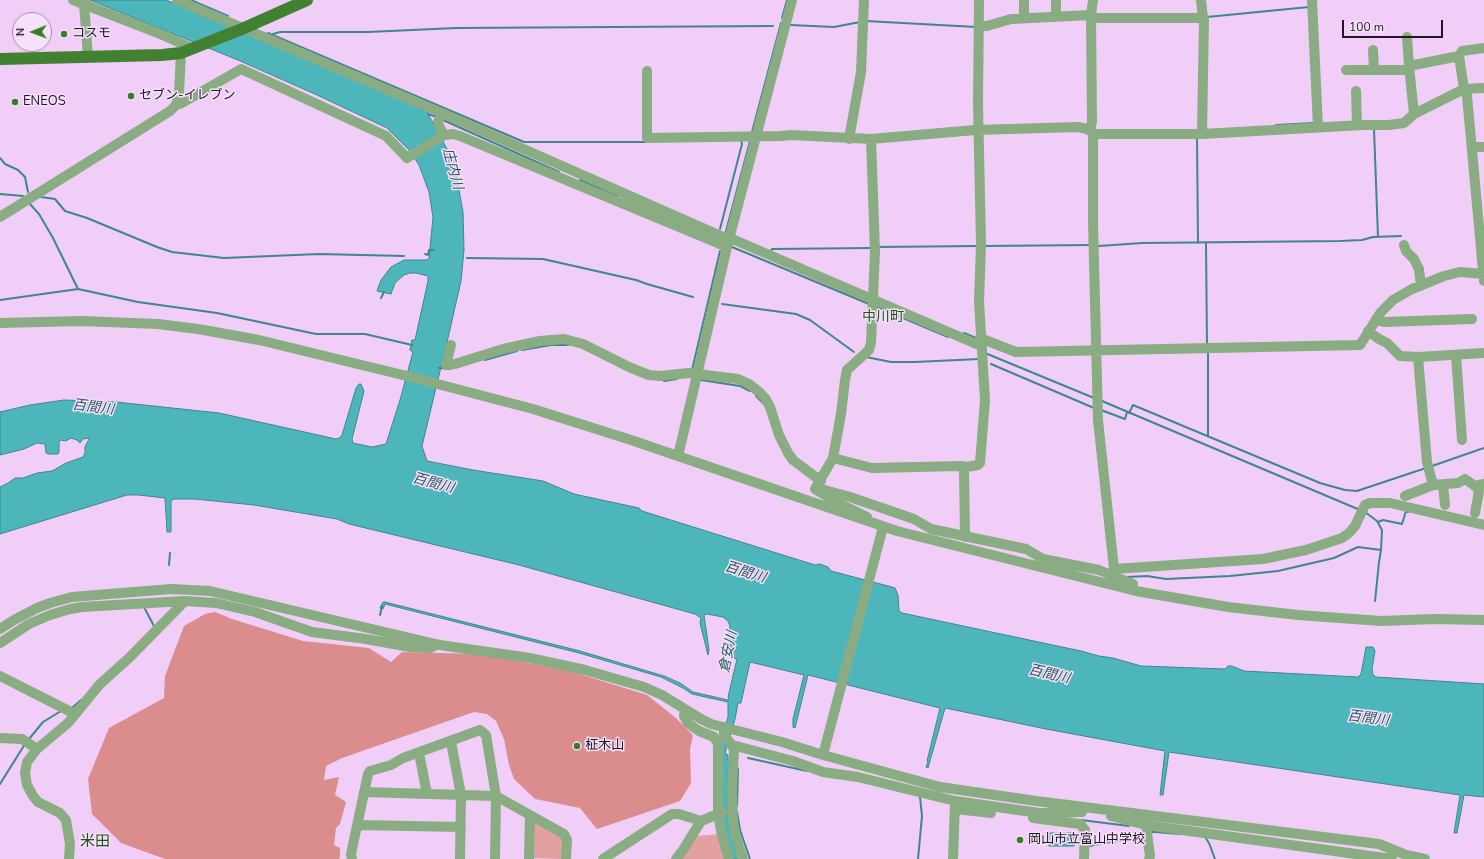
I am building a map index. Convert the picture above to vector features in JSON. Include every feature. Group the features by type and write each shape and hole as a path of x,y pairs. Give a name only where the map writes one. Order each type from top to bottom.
{"main road":[{"path":"0,59 162,55 180,53 244,28 307,0"}],"street":[{"path":"73,0 85,1 196,48"},
{"path":"177,0 244,28 440,116 721,236 726,243"},
{"path":"678,456 693,374 752,137 792,0"},
{"path":"849,139 861,72 864,0"},
{"path":"833,458 872,468 966,467 978,465 980,463 985,400 979,302 981,244 979,0"},
{"path":"1024,0 1024,18"},
{"path":"1056,0 1056,16"},
{"path":"1093,0 1091,17 1092,122 1090,131 1096,350 1102,462 1113,572 1128,583 1146,588 1154,594"},
{"path":"1201,0 1204,18 1202,130"},
{"path":"1312,0 1318,124"},
{"path":"85,1 88,57"},
{"path":"979,27 1011,19 1056,16 1203,17"},
{"path":"1407,37 1414,114"},
{"path":"176,105 182,104 241,69 386,136 407,158 443,136 453,134 467,138 874,301 981,347 1016,352 1360,345 1371,333 1379,320 1381,312 1393,300 1444,276 1460,272 1484,277 1480,197 1459,56 1462,51 1484,48"},
{"path":"1373,50 1374,70"},
{"path":"0,217 170,111 176,105 179,93 180,53"},
{"path":"1346,70 1409,68 1459,56"},
{"path":"647,71 647,138 798,135 849,139 871,139 979,130 1078,126 1090,131 1202,130 1357,122 1401,124 1414,114 1465,92 1484,88"},
{"path":"1356,91 1357,122"},
{"path":"440,116 439,126 443,136"},
{"path":"823,755 880,541 879,526 872,520 815,489 833,458 847,370 870,350 874,301 874,201 871,139"},
{"path":"1404,245 1406,251 1414,259 1420,270 1421,286"},
{"path":"1379,320 1472,320"},
{"path":"0,323 74,321 158,324 198,329 259,340 407,376 533,409 678,456 879,526 989,555 1154,594 1228,607 1298,615 1381,621 1435,619 1484,620"},
{"path":"1371,333 1387,343 1400,356 1418,357 1484,353"},
{"path":"451,345 446,365 455,364 503,349 525,344 554,339 564,339 583,344 649,375 660,376 693,374 738,379 749,384 758,391 770,407 779,435 788,453 793,460 818,484 850,497 914,519 931,529 965,534 1026,550 1044,559 1099,570 1113,572 1263,558 1290,554 1342,538 1355,526 1362,511 1367,504 1370,503 1390,503 1484,525"},
{"path":"1456,355 1462,440"},
{"path":"1418,357 1428,467 1438,485 1445,505"},
{"path":"965,534 964,471 966,467"},
{"path":"1405,496 1438,485 1458,484 1464,479 1480,485 1475,513"},
{"path":"989,555 993,551 1018,553 1026,550"},
{"path":"0,629 37,608 72,597 182,589 225,594 314,616 440,644 530,658 585,670 644,687 662,695 701,720 940,787 1095,809 1379,844 1406,855 1425,859"},
{"path":"69,859 70,844 66,820 60,813 38,802 27,785 25,773 27,762 37,749 68,723 100,684 129,658 185,601"},
{"path":"0,643 29,624 50,615 70,609 185,601 216,603 255,612 312,632 366,639 410,647 430,648 440,644"},
{"path":"0,676 75,714"},
{"path":"685,709 684,716 688,723 699,731 714,737 718,744 719,817 722,837 729,859"},
{"path":"724,727 724,735 732,745 734,751 732,810 735,834 743,859"},
{"path":"352,859 357,825 368,774 370,771 390,765 403,758 451,742 480,730 486,735 496,796 495,859"},
{"path":"0,738 20,739 37,749"},
{"path":"451,742 461,795 460,859"},
{"path":"732,745 793,761 823,772 858,778 955,805 1039,816 1080,824 1084,830 1084,859"},
{"path":"419,753 427,794"},
{"path":"364,792 496,796 564,834 567,840 566,859"},
{"path":"953,859 955,805"},
{"path":"1039,816 1095,809"},
{"path":"1095,809 1098,813 1147,832 1392,859"},
{"path":"603,859 672,814 679,814 701,821 719,817 732,810"},
{"path":"529,859 530,815"},
{"path":"676,859 701,821"},
{"path":"357,825 460,827"},
{"path":"1147,832 1150,856 1149,859"}],"shaded area":[{"path":"215,612 232,619 303,641 369,648 391,662 402,652 481,654 570,671 647,695 676,718 693,735 690,749 691,783 680,801 597,829 580,808 535,799 514,779 509,765 504,739 496,721 487,714 474,712 342,758 326,766 324,780 339,777 335,795 346,802 340,824 336,828 334,845 340,848 339,859 165,859 121,843 92,814 88,779 109,728 164,698 165,676 184,626 205,614"},
{"path":"536,821 562,836 564,859 532,858 533,823"},
{"path":"719,834 725,859 682,859 697,836"}],"water":[{"path":"90,0 166,0 425,108 454,162 463,212 464,250 461,281 422,446 427,461 543,481 574,494 639,508 642,511 815,565 820,564 828,567 831,571 892,587 895,588 898,595 899,611 902,613 1113,658 1141,666 1225,669 1228,666 1232,666 1244,671 1358,677 1361,674 1366,647 1373,647 1375,651 1372,669 1373,675 1376,677 1484,684 1484,797 1464,795 1457,833 1454,833 1460,795 1169,752 1163,795 1160,795 1165,751 1046,729 945,708 928,768 926,767 927,761 940,708 808,675 795,728 793,727 793,719 804,675 750,662 741,703 738,703 725,753 728,755 728,760 730,761 728,768 728,818 739,859 732,859 724,834 720,747 728,717 728,702 692,694 661,677 579,653 385,604 383,609 380,608 383,602 385,602 580,651 664,676 680,683 693,692 728,700 737,659 726,655 725,653 730,626 728,621 723,617 707,614 704,615 709,650 708,655 700,623 701,618 695,614 519,565 349,524 337,519 254,505 195,499 174,499 171,501 171,532 167,532 165,498 127,495 0,534 0,487 15,478 23,478 37,473 52,471 66,463 83,457 85,447 89,439 83,439 80,443 71,438 66,441 61,440 59,442 58,454 46,453 45,444 37,443 24,449 0,455 0,412 30,405 64,400 116,402 219,413 336,439 342,435 356,388 359,384 361,384 364,391 352,439 353,443 372,447 386,444 413,352 410,350 412,340 415,340 428,281 428,276 410,273 404,275 395,283 391,294 377,291 381,280 391,267 404,260 429,259 433,217 429,192 419,165 409,150 387,128 238,60"},
{"path":"1049,833 1074,833 1074,846 1049,846"}],"waterway":[{"path":"191,0 228,16"},
{"path":"782,18 787,0"},
{"path":"1207,17 1309,7"},
{"path":"866,21 976,27"},
{"path":"790,25 834,27 860,22"},
{"path":"752,132 781,23"},
{"path":"273,34 280,32 368,32 456,28 773,26"},
{"path":"268,33 524,142 646,142"},
{"path":"428,114 437,117"},
{"path":"443,120 559,172"},
{"path":"1276,125 1314,123"},
{"path":"1374,129 1378,237"},
{"path":"1197,137 1198,243"},
{"path":"720,229 742,144 741,140"},
{"path":"725,235 750,141"},
{"path":"0,158 5,164 18,170 25,177 28,192"},
{"path":"580,180 618,196"},
{"path":"0,194 23,196"},
{"path":"41,197 55,199 65,211 87,218 172,252 224,258 319,254 404,256"},
{"path":"29,203 39,214 53,238 78,289"},
{"path":"1099,246 1142,243 1340,241 1362,240 1373,237 1401,236"},
{"path":"1206,243 1207,345"},
{"path":"984,246 1091,245"},
{"path":"878,247 977,246"},
{"path":"732,247 869,304"},
{"path":"771,251 772,249 871,248"},
{"path":"425,254 428,255 429,250 433,250"},
{"path":"692,370 720,251"},
{"path":"467,258 543,259 636,280 693,297"},
{"path":"0,300 78,289 138,302 217,313 316,334 365,334 412,345"},
{"path":"381,298 384,292"},
{"path":"722,304 796,314 810,320 854,352"},
{"path":"877,307 948,337"},
{"path":"964,333 976,338"},
{"path":"522,350 551,345 569,345"},
{"path":"485,360 517,351"},
{"path":"1208,351 1208,436"},
{"path":"985,353 1094,398"},
{"path":"866,357 891,362 979,359"},
{"path":"991,364 1094,408"},
{"path":"439,368 450,369"},
{"path":"664,381 677,379"},
{"path":"701,380 740,386 750,391"},
{"path":"756,396 763,403"},
{"path":"1102,401 1360,510"},
{"path":"1129,413 1133,405 1320,483 1345,490 1357,491 1426,468"},
{"path":"1101,410 1125,419 1127,412"},
{"path":"1432,466 1484,448"},
{"path":"1378,522 1383,520 1402,524 1406,511 1408,512"},
{"path":"1365,512 1377,521 1382,530 1375,601"},
{"path":"1127,577 1147,576 1166,579 1230,576 1278,571 1334,558 1358,547 1381,550"},
{"path":"169,565 170,553"},
{"path":"380,615 382,606"},
{"path":"145,609 155,628"},
{"path":"73,707 81,700"},
{"path":"29,739 43,722 61,711"},
{"path":"0,784 25,744"},
{"path":"748,758 807,771"},
{"path":"737,806 738,769"},
{"path":"918,859 922,816 920,797"},
{"path":"737,812 740,830 750,859"},
{"path":"1081,820 1129,826"},
{"path":"1150,834 1152,832 1179,834"},
{"path":"1090,846 1144,836"},
{"path":"1205,837 1215,859"}],"place":[{"name":"コスモ","path":"64,34"},
{"name":"セブン-イレブン","path":"131,96"},
{"name":"ENEOS","path":"15,102"},
{"name":"柾木山","path":"577,746"},
{"name":"岡山市立富山中学校","path":"1020,840"}],"district":[{"name":"中川町","path":"883,318"},
{"name":"米田","path":"95,842"}],"water label":[{"name":"庄内川","path":"452,169"},
{"name":"百間川","path":"93,408"},
{"name":"百間川","path":"433,484"},
{"name":"百間川","path":"745,573"},
{"name":"倉安川","path":"729,652"},
{"name":"百間川","path":"1049,675"},
{"name":"百間川","path":"1368,719"}]}
